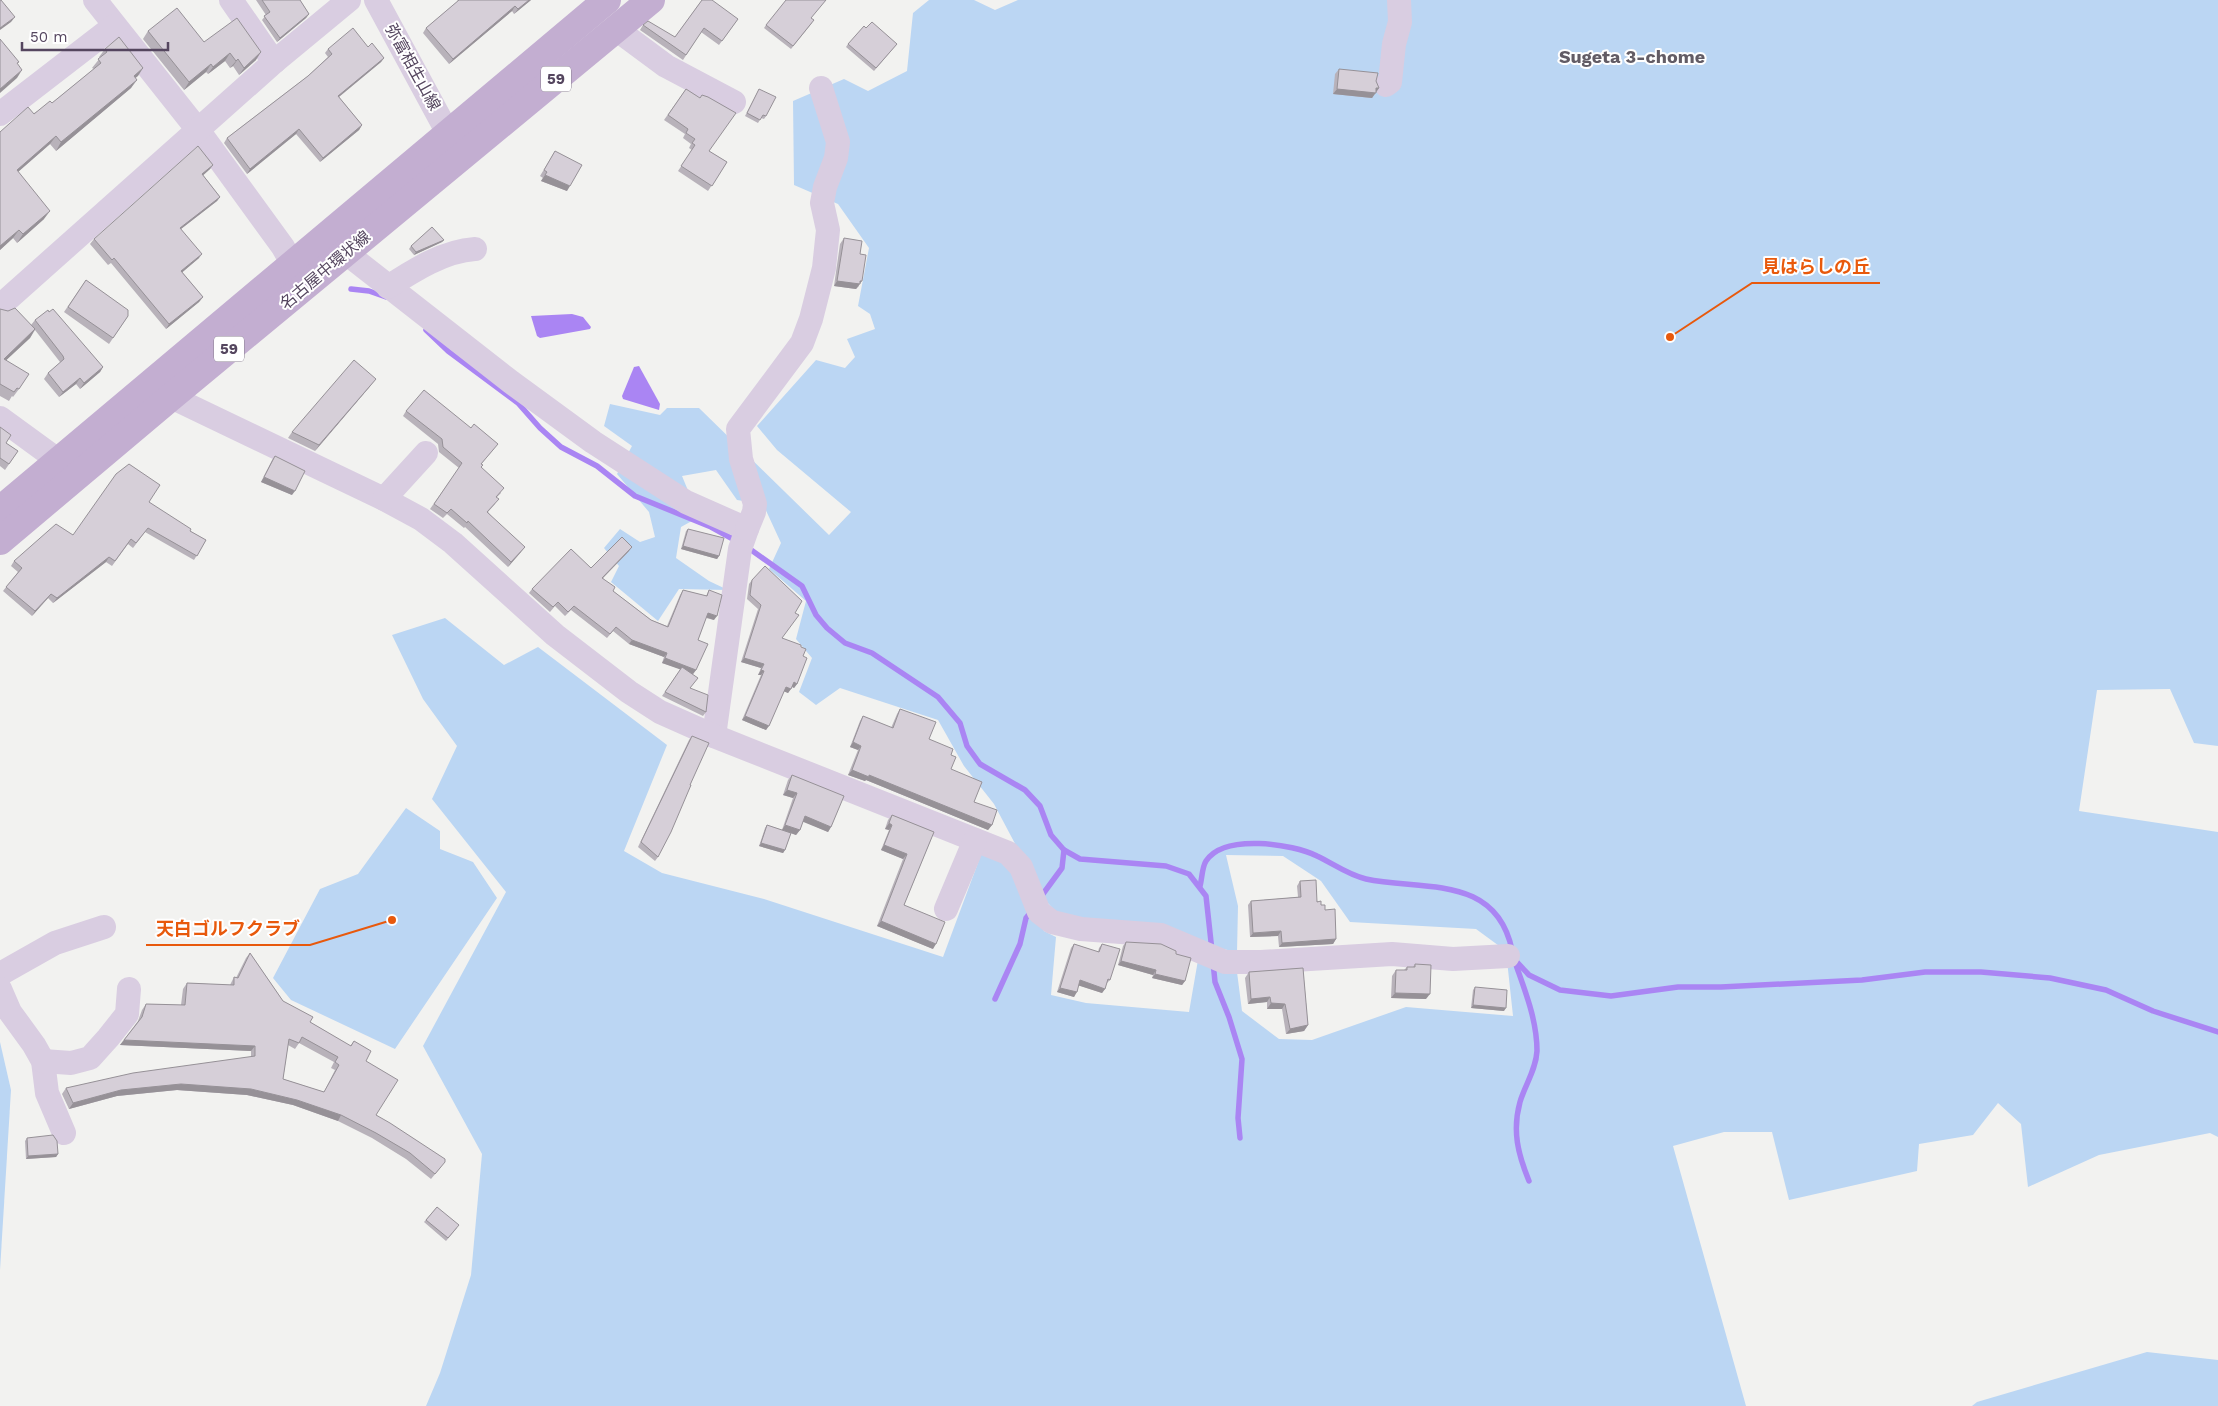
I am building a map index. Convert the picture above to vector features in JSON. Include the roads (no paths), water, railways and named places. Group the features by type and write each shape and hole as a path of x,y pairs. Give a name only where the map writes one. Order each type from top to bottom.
{"main road":[{"name":"名古屋中環状線","path":"0,541 346,253 608,0"},
{"name":"名古屋中環状線","path":"0,510 293,264 616,29 651,0"}],"street":[{"path":"95,0 198,130 283,247 293,264"},
{"path":"231,0 274,62"},
{"path":"0,306 274,62 349,0"},
{"name":"弥富相生山線","path":"376,0 455,146"},
{"path":"1386,85 1390,82 1394,44 1400,22 1399,0"},
{"path":"0,114 114,26"},
{"path":"616,29 666,66 734,102"},
{"path":"714,736 740,549 754,512 755,504 741,459 738,429 802,343 812,319 824,268 828,230 822,203 825,187 836,158 838,142 821,88"},
{"path":"388,287 405,275 457,250 474,250"},
{"path":"346,253 511,382 638,472 686,502 747,529"},
{"path":"171,397 384,499 421,519 453,543 555,635 629,692 660,712 714,736 1008,853 1021,867 1039,912 1052,922 1081,929 1161,935 1225,962 1261,962 1392,954 1453,959 1508,956"},
{"path":"0,418 60,461"},
{"path":"384,499 426,453"},
{"path":"946,909 975,840"},
{"path":"0,974 56,943 104,927"},
{"path":"0,989 10,1012 43,1061 47,1093 64,1133"},
{"path":"43,1061 71,1063 90,1058 127,1014 129,989"}],"waterway":[{"path":"351,289 369,291 386,297"},
{"path":"426,330 448,351 518,403 540,428 561,447 597,466 635,496 711,527 731,538"},
{"path":"747,547 802,586 816,615 827,628 845,643 872,653 938,697 960,723 967,746 980,764 1025,790 1040,806 1051,835 1064,850 1080,859 1166,866 1189,874 1206,896 1212,951"},
{"path":"1200,886 1206,861 1215,852 1243,844 1276,845 1292,848 1317,856 1347,872 1366,879 1454,890 1474,897 1490,909 1503,926 1512,950"},
{"path":"1040,898 1062,868 1064,850"},
{"path":"995,999 1020,944 1026,918 1031,912"},
{"path":"1514,959 1529,975 1560,990 1611,996 1678,987 1721,987 1862,980 1925,972 1981,972 2050,978 2106,990 2153,1011 2218,1032"},
{"path":"1213,962 1215,982 1229,1017 1242,1059 1238,1118 1240,1138"},
{"path":"1515,962 1530,1006 1535,1028 1537,1051 1535,1065 1520,1102 1516,1123 1519,1152 1529,1181"}],"place":[{"name":"見はらしの丘","path":"1670,337"},
{"name":"天白ゴルフクラブ","path":"392,920"}],"district":[{"name":"Sugeta 3-chome","path":"1632,56"}]}
